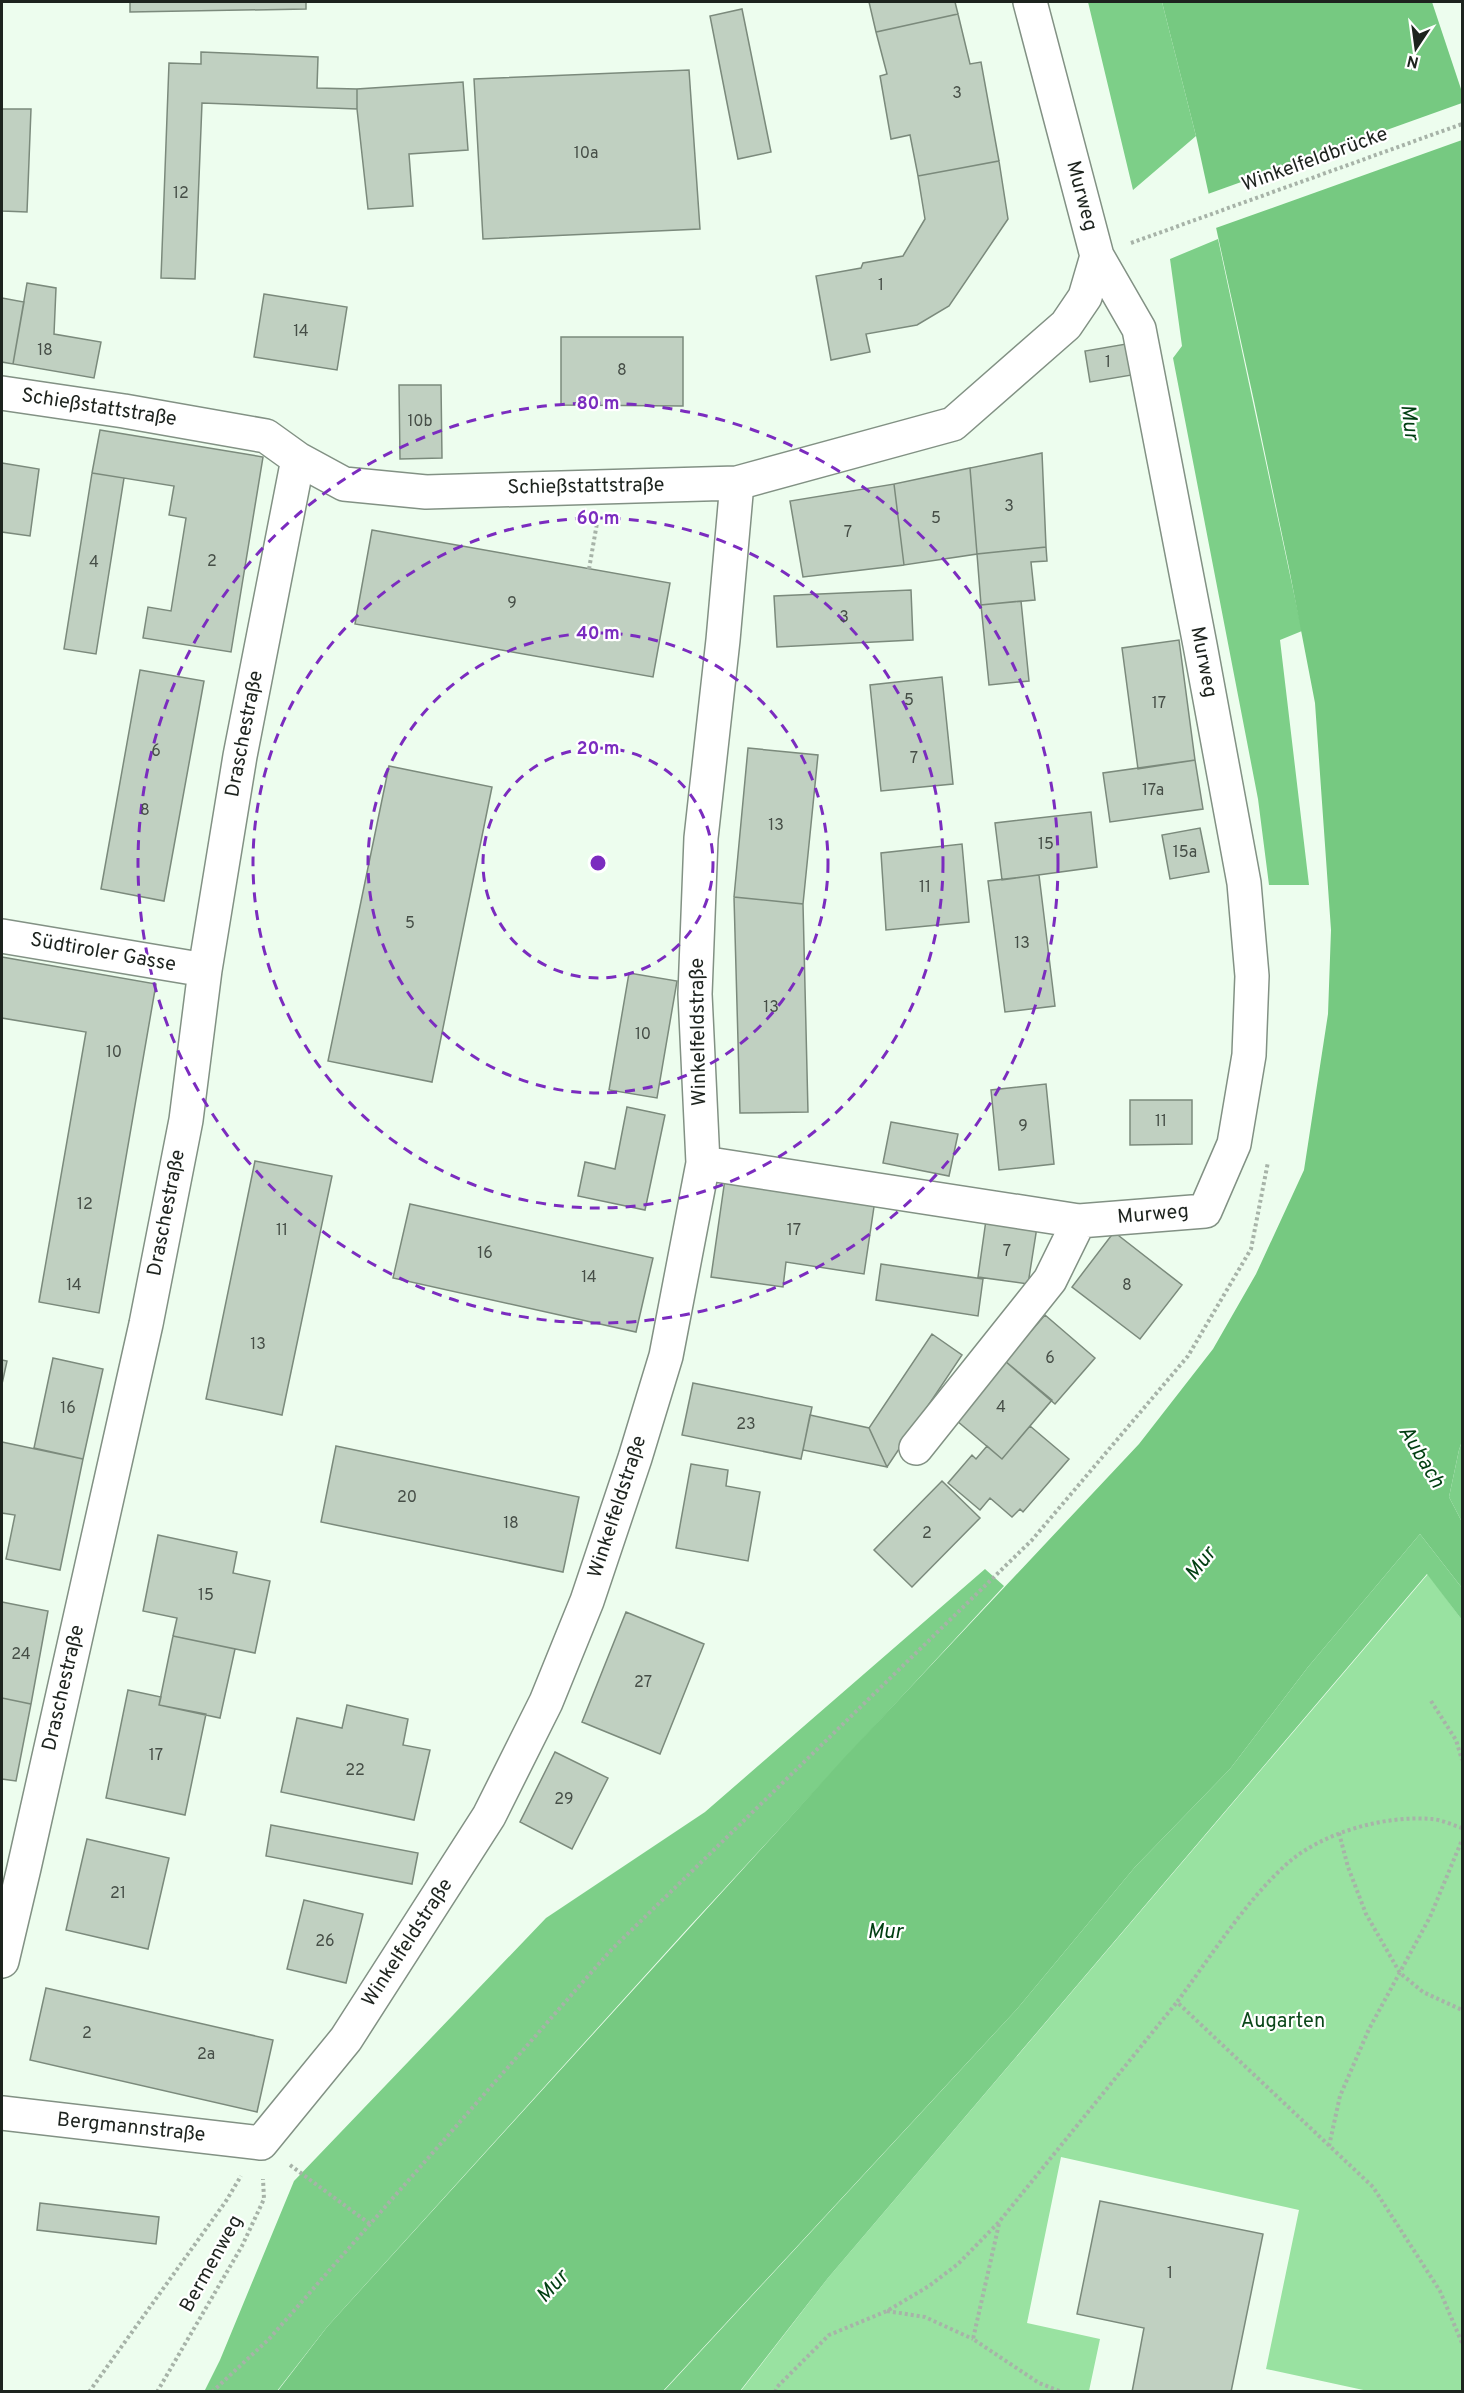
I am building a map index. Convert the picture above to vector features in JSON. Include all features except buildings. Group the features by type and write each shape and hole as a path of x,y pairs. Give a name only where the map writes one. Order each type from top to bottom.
{"street":[{"name":"Murweg","path":"703,1163 1079,1221 1205,1211 1234,1144 1249,1054 1252,976 1242,871 1138,329 1097,256 1030,2"},
{"name":"Schießstattstraße","path":"2,393 124,411 266,436 298,459 344,484 426,492 737,483 953,424 1066,325 1085,297 1097,256"},
{"name":"Draschestraße","path":"2,1961 146,1324 186,1119 205,970 240,756 298,459"},
{"name":"Winkelfeldstraße","path":"261,2143 346,2039 489,1816 546,1702 587,1601 666,1356 703,1163 695,994 700,838 723,640 737,483"},
{"name":"Südtiroler Gasse","path":"2,936 205,970"},
{"path":"916,1448 1050,1280 1079,1221"},
{"name":"Bergmannstraße","path":"2,2113 261,2143"}],"path":[{"name":"Winkelfeldbrücke","path":"1097,256 1177,225 1462,124"},
{"path":"590,569 603,487"},
{"path":"212,2391 269,2339 611,1950 1032,1540 1188,1356 1251,1249 1270,1153"},
{"path":"1431,1701 1456,1740 1462,1760"},
{"path":"775,2391 829,2335 887,2311 929,2286 958,2264 999,2222 1177,2002 1264,1886 1291,1860 1339,1832 1381,1822 1433,1819 1462,1828"},
{"path":"1339,1832 1348,1867 1366,1914 1400,1973 1424,1992 1462,2010"},
{"path":"1329,2146 1340,2096 1370,2029 1430,1917 1462,1840"},
{"path":"1177,2002 1373,2187 1440,2292 1462,2343"},
{"path":"89,2391 226,2201 261,2143 370,2224"},
{"name":"Bermenweg","path":"157,2391 242,2246 264,2199 261,2143"},
{"path":"973,2339 999,2222"},
{"path":"887,2311 925,2317 973,2339 1039,2384 1062,2391"}],"green space":[{"name":"Augarten","path":"1428,1574 1462,1620 1462,2391 1368,2391 1266,2369 1299,2210 1061,2157 1027,2323 1100,2339 1089,2391 740,2392 828,2278"}],"shaded area":[{"path":"1088,2 1162,2 1196,136 1133,190"},
{"path":"1218,239 1302,631 1280,640 1309,885 1269,885 1258,799 1173,358 1182,346 1170,259"},
{"path":"1462,1441 1462,1522 1449,1497"},
{"path":"1420,1534 1462,1588 1462,1620 1427,1574 828,2278 740,2391 663,2392 1017,2009 1135,1867 1230,1769 1308,1667"},
{"path":"985,1569 1004,1586 689,1927 327,2327 277,2391 204,2392 220,2360 294,2181 546,1918 705,1812"}],"water":[{"name":"Mur","path":"1162,2 1432,2 1462,92 1462,1441 1449,1497 1462,1522 1462,1588 1420,1534 1308,1667 1230,1769 1135,1867 1017,2009 663,2391 277,2392 327,2327 844,1758 1139,1444 1213,1349 1256,1274 1304,1170 1328,1014 1331,930 1315,703 1254,401 1196,136"}],"pier":[{"path":"1462,103 1462,140 1213,229 1205,195"}],"water label":[{"name":"Aubach","path":"1421,1457"}]}
